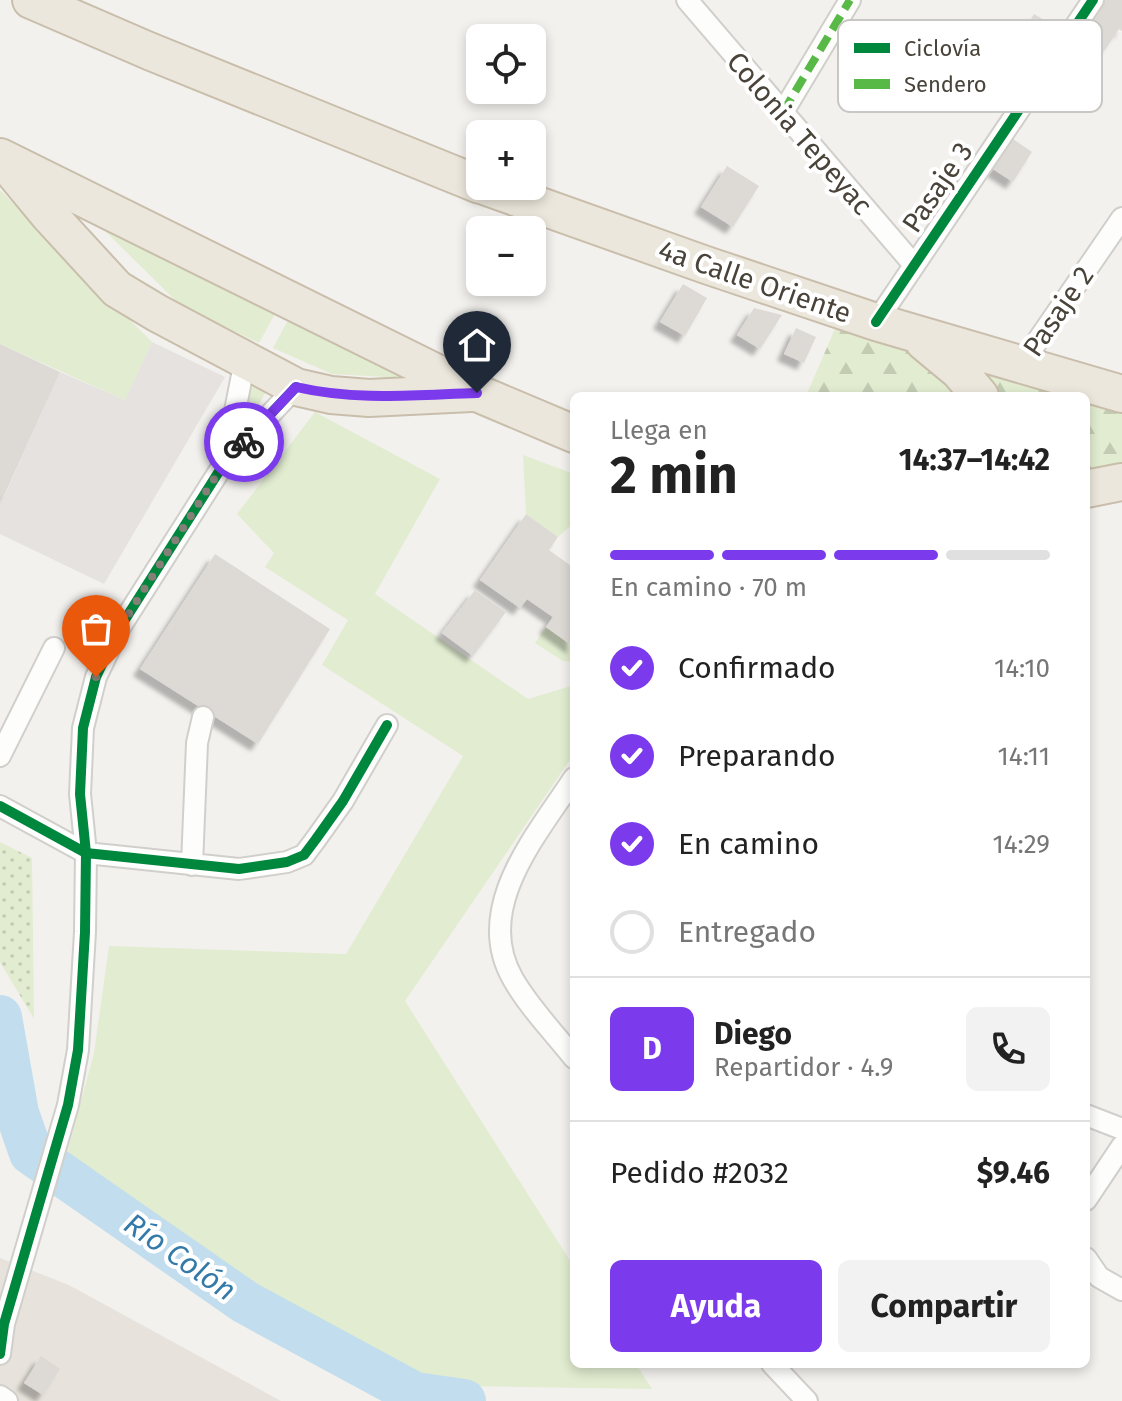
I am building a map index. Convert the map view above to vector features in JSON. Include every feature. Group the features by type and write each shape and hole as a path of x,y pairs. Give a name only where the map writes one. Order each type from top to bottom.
{"highway":[{"name":"4a Calle Oriente","path":"31,0 466,179"},
{"path":"1,157 117,289 296,387 331,395 369,398 477,393"},
{"path":"1,157 477,393 570,432"},
{"name":"4a Calle Oriente","path":"524,200 876,322 1122,394"},
{"path":"911,333 943,355 976,392"},
{"path":"1090,488 1122,482"}],"street":[{"name":"Colonia Tepeyac","path":"687,0 914,265"},
{"path":"838,20 850,0"},
{"name":"Pasaje 3","path":"1079,20 1093,0"},
{"path":"783,112 838,20"},
{"name":"Pasaje 3","path":"876,322 1017,112"},
{"name":"Pasaje 2","path":"1021,365 1122,218"},
{"path":"225,462 245,360"},
{"path":"0,1354 4,1324 68,1105 78,1050 85,932 86,853 80,794 83,728 96,677 119,629 225,462 296,387"},
{"path":"0,756 54,648"},
{"path":"192,865 197,743 203,717"},
{"path":"0,806 86,853 239,869 264,867 304,855 343,801 387,725"},
{"path":"570,784 511,877 501,906 501,943 512,978 570,1048"},
{"path":"1090,1117 1122,1129"},
{"path":"1090,1194 1122,1146"},
{"path":"1090,1264 1099,1277 1122,1290"},
{"path":"776,1368 807,1401"},
{"path":"0,1396 7,1401"}],"shaded area":[{"path":"152,342 225,377 104,584 0,534 0,496 4,497 60,372 125,400"},
{"path":"0,1258 69,1285 281,1401 0,1401"}],"green space":[{"path":"0,190 152,342 125,400 0,344"},
{"path":"96,222 282,301 259,343 180,305"},
{"path":"295,307 447,374 404,378 332,374 273,348"},
{"path":"840,317 908,337 959,392 808,392"},
{"path":"972,360 1081,392 990,392"},
{"path":"260,367 276,374 242,434 236,430"},
{"path":"1090,395 1122,404 1122,467 1090,471"},
{"path":"315,412 440,479 375,594 528,699 570,686 570,760 405,1001 570,1261 570,1368 639,1368 652,1389 466,1386 417,1377 252,1293 66,1157 94,1053 109,946 346,954 463,756 322,665 348,620 265,567 274,553 237,514"},
{"path":"523,455 570,473 570,526 558,537 526,514"},
{"path":"546,627 570,644 570,662 563,661 535,643"},
{"path":"0,842 32,858 34,1019 0,962"}],"building":[{"path":"1105,0 1122,0 1122,31 1119,29 1102,54 1102,20 1091,20"},
{"path":"1034,14 1044,20 1030,20"},
{"path":"1013,139 1032,152 1013,182 993,169"},
{"path":"727,166 759,186 733,227 701,207"},
{"path":"683,284 707,298 685,336 660,322"},
{"path":"754,308 782,315 760,349 737,335"},
{"path":"796,328 816,337 804,363 784,354"},
{"path":"0,344 60,372 3,498 0,496"},
{"path":"526,514 558,537 549,550 570,565 570,644 546,627 553,617 527,599 520,608 480,580"},
{"path":"215,554 330,629 258,744 140,669"},
{"path":"475,590 506,612 473,656 442,633"},
{"path":"41,1356 60,1369 43,1395 24,1383"}],"waterway":[{"name":"Río Colón","path":"0,1017 17,1113 31,1153 245,1302 415,1394 464,1401"}],"marked path":[{"path":"838,20 850,0"},
{"path":"783,112 838,20"}],"cycle path":[{"path":"1080,20 1093,0"},
{"path":"876,322 1018,112"},
{"path":"0,1354 4,1324 68,1105 78,1050 85,932 86,853 80,794 83,728 96,677 119,629 225,462 296,387"},
{"path":"0,806 86,853 239,869 287,862 304,855 316,839 343,801 387,725"}],"way so far":[{"path":"96,677 119,629 225,462 244,442"}],"route":[{"path":"244,442 296,387 331,395 369,398 477,393"}]}
